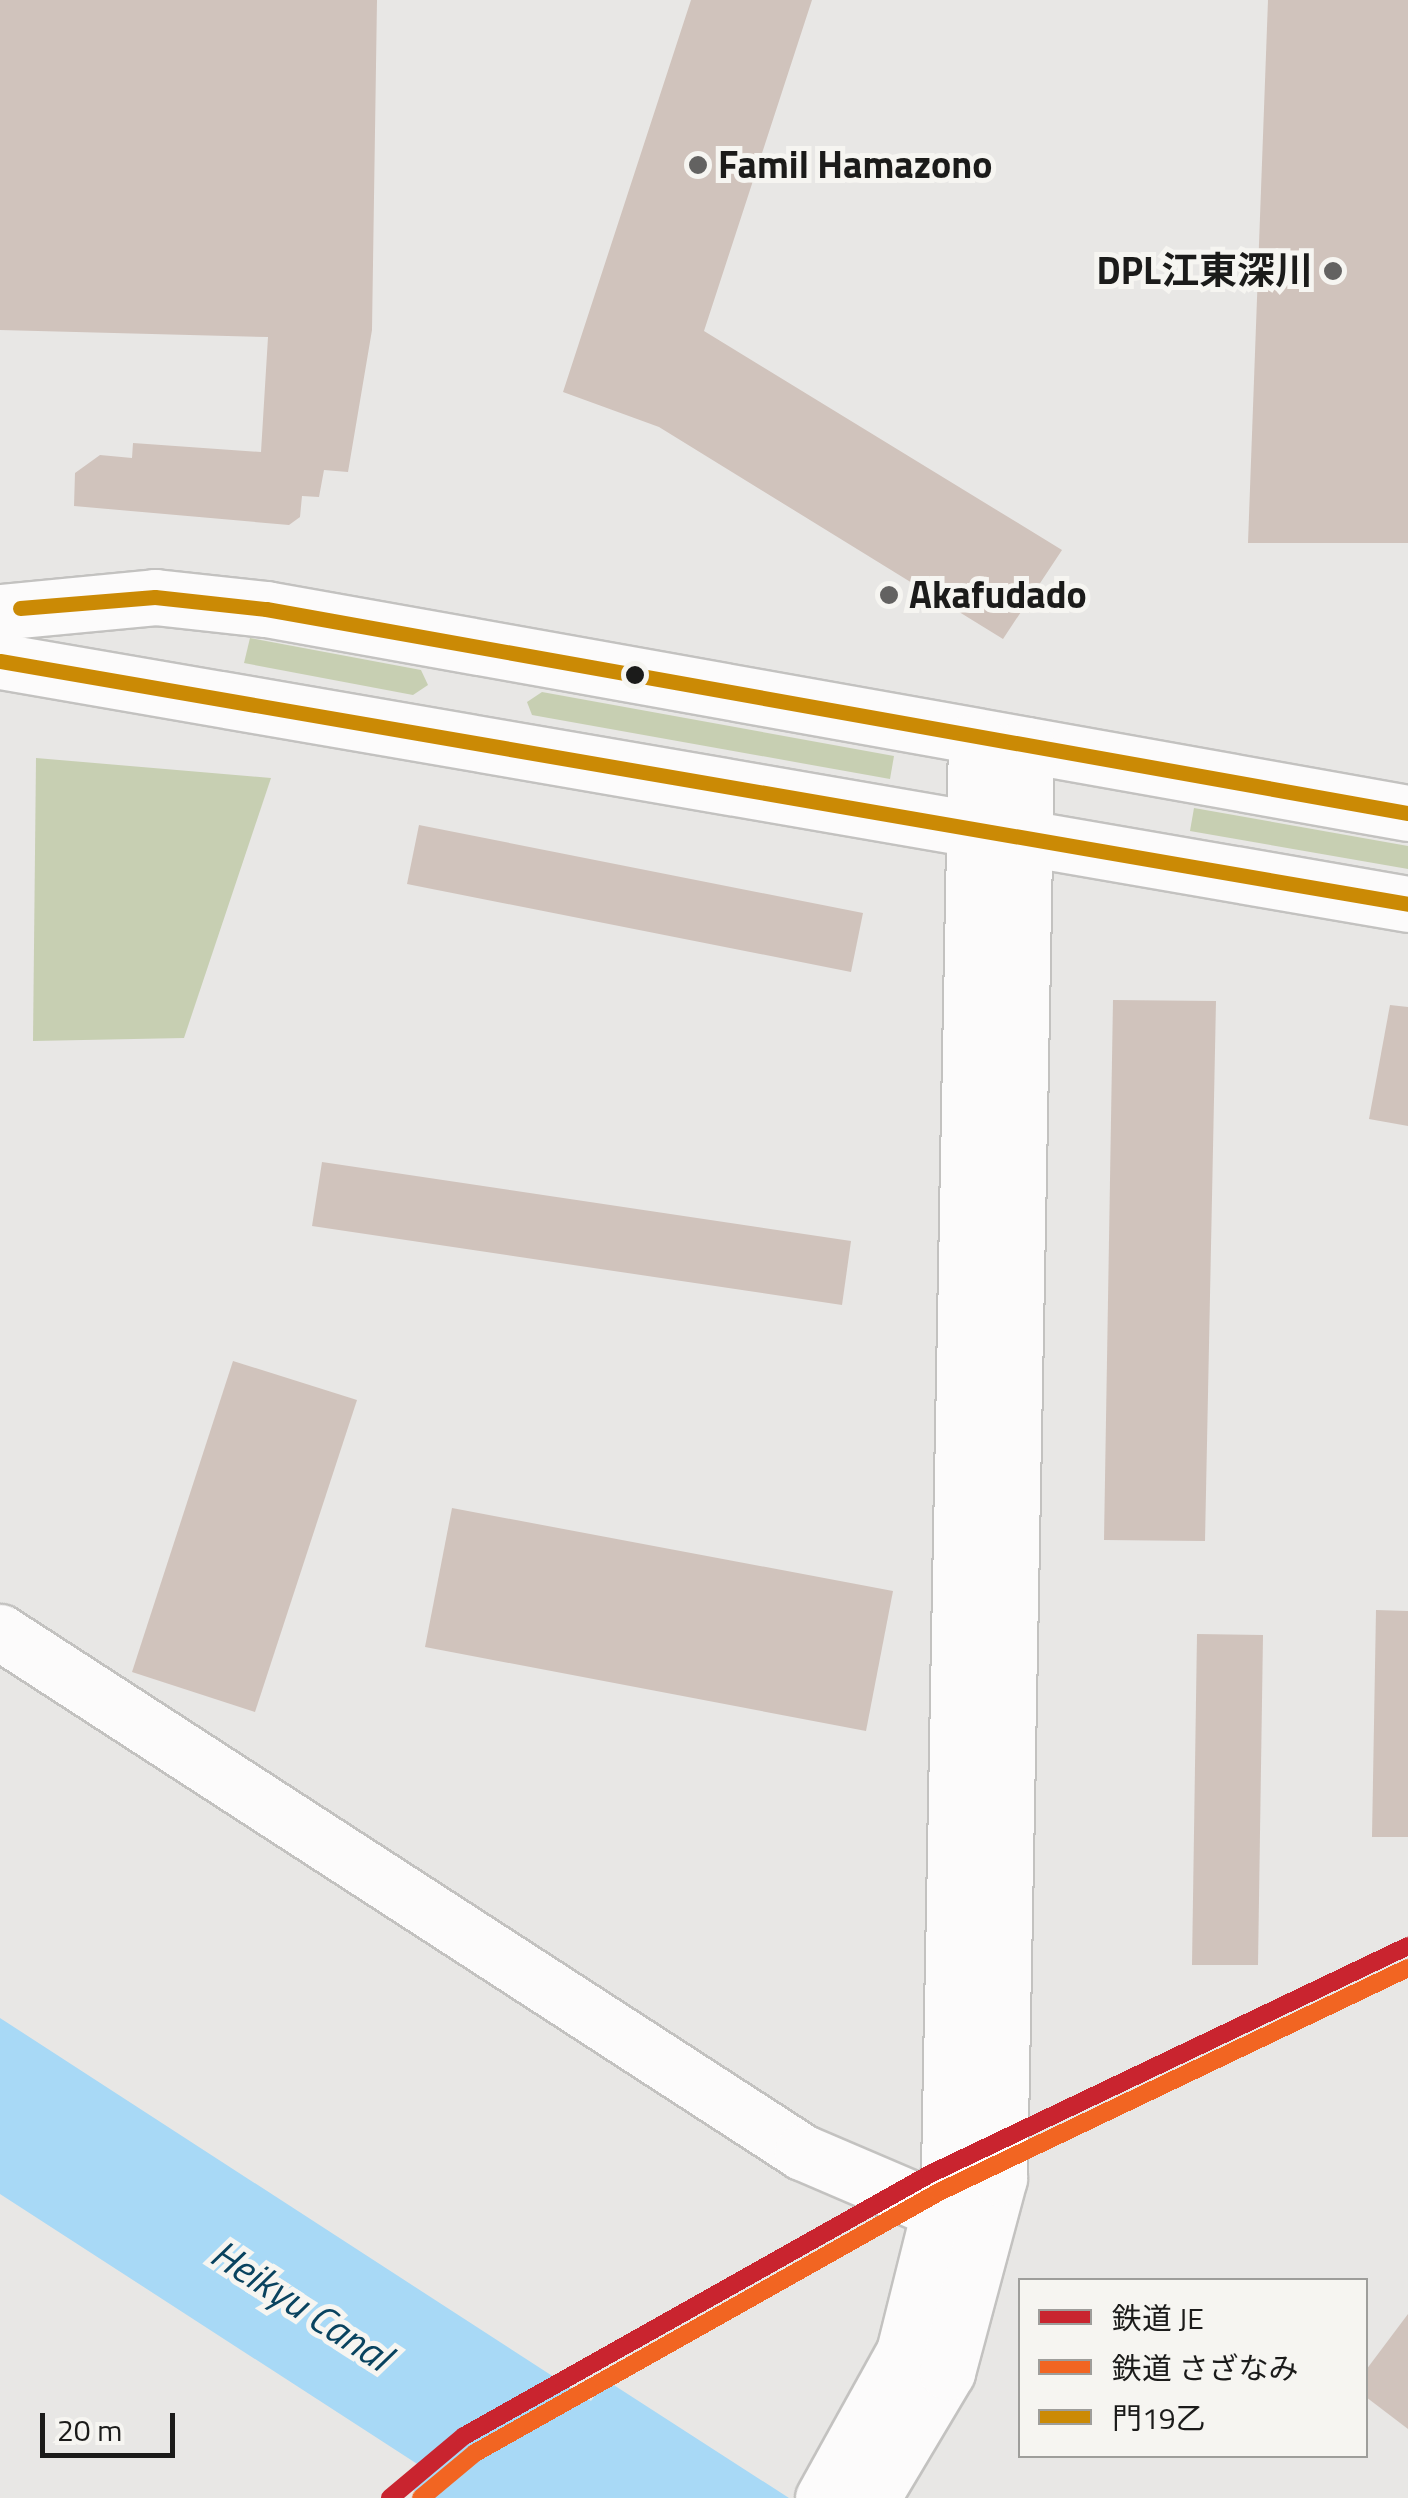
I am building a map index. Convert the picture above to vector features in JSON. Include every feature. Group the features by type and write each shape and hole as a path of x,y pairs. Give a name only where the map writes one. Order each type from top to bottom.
{"street":[{"path":"0,612 155,597 266,609 1408,813"},
{"path":"0,661 1408,904"},
{"path":"840,2496 947,2372 963,2221 1005,2085 1001,741"},
{"path":"0,1632 802,2152 963,2221"}],"green space":[{"path":"250,638 421,670 428,685 413,695 244,663"},
{"path":"542,692 894,756 890,779 532,715 527,702"},
{"path":"36,758 271,778 184,1038 33,1041"},
{"path":"1194,808 1408,846 1408,869 1190,831"}],"water":[{"name":"Heikyu Canal","path":"0,2018 591,2401 606,2380 789,2498 425,2498 413,2490 425,2469 0,2194"}],"building":[{"path":"0,0 377,0 372,330 348,472 324,470 319,497 302,496 300,517 289,525 74,506 75,473 100,455 132,458 133,443 261,452 268,337 0,330"},
{"name":"Famil Hamazono","path":"691,0 812,0 704,331 1062,550 1003,639 659,427 563,392"},
{"name":"DPL江東深川","path":"1268,0 1408,0 1408,543 1248,543"},
{"path":"419,825 863,913 851,972 407,884"},
{"path":"1113,1000 1216,1001 1205,1541 1104,1540"},
{"path":"1390,1005 1408,1007 1408,1126 1369,1119"},
{"path":"322,1162 851,1241 842,1305 312,1226"},
{"path":"233,1361 357,1400 255,1712 132,1672"},
{"path":"452,1508 893,1591 866,1731 425,1647"},
{"path":"1376,1610 1408,1611 1408,1837 1372,1837"},
{"path":"1197,1634 1263,1635 1258,1965 1192,1965"},
{"path":"1408,2314 1408,2429 1368,2399 1368,2367"}],"rail line":[{"name":"JE","path":"390,2498 464,2436 930,2174 1408,1946"},
{"name":"さざなみ","path":"421,2498 475,2453 939,2192 1408,1968"}],"transit line":[{"name":"門19乙","path":"20,608 155,597 266,609 1408,813"},
{"name":"門19乙","path":"0,661 1408,904"}],"place":[{"name":"Famil Hamazono","path":"698,165"},
{"name":"DPL江東深川","path":"1333,271"},
{"name":"Akafudado","path":"889,595"}]}
